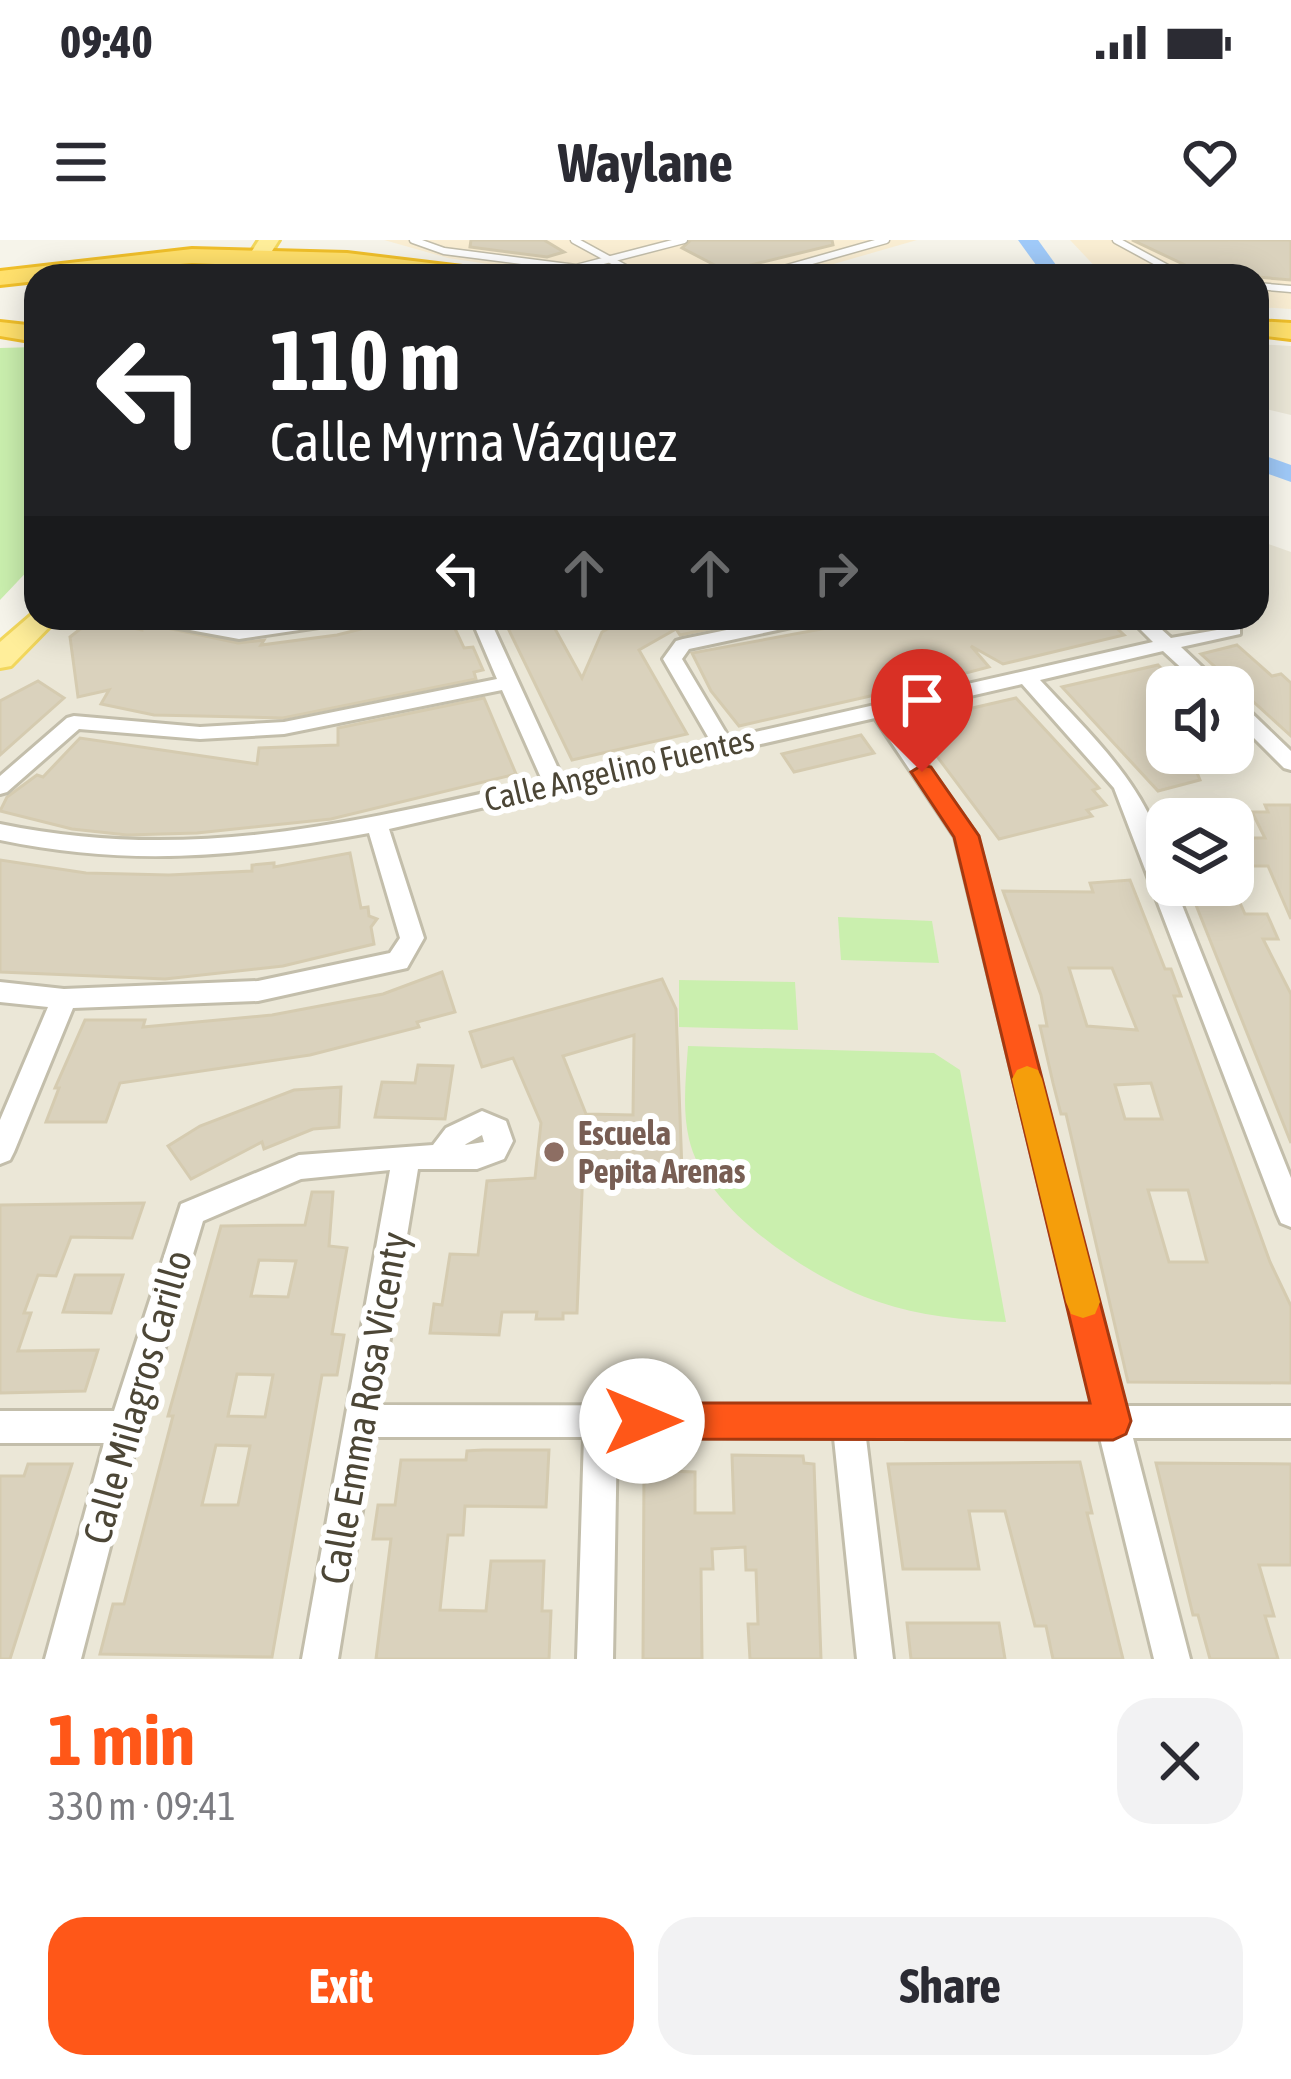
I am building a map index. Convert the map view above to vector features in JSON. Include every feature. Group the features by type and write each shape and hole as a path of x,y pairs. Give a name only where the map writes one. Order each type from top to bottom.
{"highway":[{"path":"342,240 428,264"},
{"path":"98,264 202,248 234,264"},
{"path":"277,264 347,260 380,264"}],"main road":[{"path":"0,627 24,604"},
{"path":"0,659 30,630"}],"street":[{"path":"222,630 260,630"},
{"path":"486,630 554,784"},
{"path":"723,745 672,658 683,645 754,630"},
{"path":"1151,630 1191,666"},
{"name":"Calle Angelino Fuentes","path":"0,832 51,844 143,853 251,848 377,824 1233,630"},
{"path":"1026,676 1124,785 1291,1214"},
{"path":"0,787 74,722 200,733 284,728 510,682"},
{"path":"879,709 966,836 1172,1659"},
{"path":"1254,727 1291,763"},
{"path":"0,992 64,999 258,991 398,961 412,938 377,824"},
{"path":"0,1152 64,999"},
{"name":"Calle Milagros Carillo","path":"63,1659 125,1427 191,1213 299,1167 440,1156"},
{"name":"Calle Emma Rosa Vicenty","path":"320,1659 406,1157"},
{"path":"364,1421 1291,1422"},
{"path":"595,1659 601,1421"},
{"path":"848,1421 875,1659"},
{"path":"0,1427 125,1427"}],"lane":[{"path":"413,240 444,251 533,264"},
{"path":"574,240 621,264"},
{"path":"594,264 684,240"},
{"path":"801,264 886,240"},
{"path":"1116,240 1160,264"}],"shaded area":[{"path":"384,240 917,240 834,264 489,264"},
{"path":"1070,240 1291,240 1291,309 1269,308 1269,264 1093,264"},
{"path":"1269,345 1291,346 1291,415 1269,410"},
{"path":"1269,544 1291,552 1291,1659 0,1659 0,644 24,619 24,630 1269,630"}],"green space":[{"path":"24,347 24,575 0,600 0,348"},
{"path":"838,917 932,921 939,963 841,960"},
{"path":"679,980 795,982 798,1030 679,1027"},
{"path":"688,1046 934,1053 960,1070 1006,1322 926,1314 852,1292 794,1259 738,1216 699,1165 689,1139 685,1104"}],"building":[{"path":"471,240 544,240 564,252 547,257 470,247"},
{"path":"691,240 832,240 833,245 755,264 713,264 682,248"},
{"path":"1132,240 1291,240 1291,280 1269,278 1269,264 1183,264"},
{"path":"79,630 176,630 238,643 264,640 261,645 357,630 456,630 464,648 473,647 483,670 474,672 476,679 283,718 154,715 101,704 109,690 78,697 70,637"},
{"path":"509,630 556,630 582,678 606,630 674,630 639,650 687,734 572,760"},
{"path":"816,630 1119,630 1124,635 1003,664 971,646 989,667 892,697 888,692 739,726 711,691 692,653"},
{"path":"1237,645 1272,676 1281,674 1291,683 1291,736 1254,702 1254,666 1214,666 1201,654"},
{"path":"1146,668 1146,774 1198,774 1200,780 1158,791 1062,687"},
{"path":"38,681 64,698 0,755 0,701"},
{"path":"484,698 516,774 331,819 127,835 72,829 0,811 7,797 37,775 43,777 80,738 257,764 259,748 338,745 338,728"},
{"path":"1016,698 1099,788 1093,790 1106,805 1087,810 1092,816 999,839 906,715 937,708 942,715"},
{"path":"861,735 874,753 794,772 782,754"},
{"path":"1265,805 1291,805 1291,919 1268,866 1254,866 1254,838 1265,838 1254,812 1268,812"},
{"path":"350,853 361,908 368,907 369,916 377,919 371,927 374,944 283,966 165,979 0,972 0,860 86,873 169,875 252,871 252,865 274,863 274,867"},
{"path":"1130,880 1165,969 1171,969 1181,996 1174,996 1270,1262 1291,1306 1291,1383 1128,1382 1066,1114 1061,1114 1040,1026 1047,1026 1041,995 1003,891 1093,892 1090,883","holes":["1069,968 1112,968 1137,1030 1087,1026","1151,1083 1162,1119 1125,1119 1115,1085","1148,1190 1188,1190 1207,1262 1169,1262"]},
{"path":"1196,906 1241,906 1245,914 1267,914 1278,939 1263,939 1291,994 1291,1143"},
{"path":"442,972 455,1012 417,1022 419,1027 310,1055 120,1083 106,1122 46,1122 59,1088 55,1088 85,1020 145,1020 143,1027 272,1015 383,994"},
{"path":"662,979 676,1009 682,1171 583,1168 577,1313 563,1313 563,1319 536,1319 537,1312 502,1312 499,1335 430,1333 434,1304 442,1305 450,1254 478,1255 487,1181 535,1178 541,1123 513,1058 482,1067 470,1032","holes":["634,1035 633,1115 586,1114 563,1056"]},
{"path":"418,1065 453,1066 445,1119 375,1117 382,1082 415,1083"},
{"path":"341,1087 339,1127 313,1129 264,1149 262,1142 191,1179 168,1146 200,1126 294,1090"},
{"path":"312,1192 333,1192 329,1246 347,1248 332,1334 344,1335 337,1375 322,1375 272,1657 100,1654 113,1604 124,1604 173,1416 168,1416 221,1226 305,1225","holes":["259,1260 296,1261 288,1297 251,1296","237,1374 273,1375 265,1417 228,1416","216,1445 250,1446 238,1505 202,1505"]},
{"path":"144,1203 132,1238 71,1237 56,1276 38,1275 24,1313 31,1313 18,1351 98,1350 85,1391 0,1393 0,1205"},
{"path":"75,1275 123,1275 111,1313 63,1312"},
{"path":"549,1450 546,1507 465,1506 463,1535 448,1535 440,1610 486,1611 491,1561 544,1561 542,1611 551,1611 549,1659 376,1659 391,1539 373,1539 378,1505 395,1505 401,1460 466,1460 467,1451"},
{"path":"732,1455 803,1456 804,1463 814,1464 821,1659 750,1659 748,1624 758,1624 756,1570 746,1570 745,1547 712,1549 713,1569 701,1569 702,1659 643,1659 644,1470 695,1472 695,1513 734,1513"},
{"path":"1080,1462 1092,1513 1087,1513 1123,1659 1053,1659 1046,1626 1035,1626 1005,1511 969,1511 979,1569 903,1569 888,1464"},
{"path":"1156,1463 1291,1464 1291,1565 1259,1565 1274,1616 1265,1616 1278,1659 1210,1659 1198,1615 1193,1615"},
{"path":"28,1464 72,1464 10,1659 0,1659 0,1476 24,1476"},
{"path":"907,1623 999,1623 1005,1659 911,1659"}],"waterway":[{"path":"1028,240 1045,264"},
{"path":"1269,466 1291,474"}],"slow traffic":[{"path":"1027,1079 1083,1302"}],"place":[{"name":"Escuela Pepita Arenas","path":"554,1152"}],"route":[{"path":"642,1421 1113,1421 966,836 922,772"}]}
